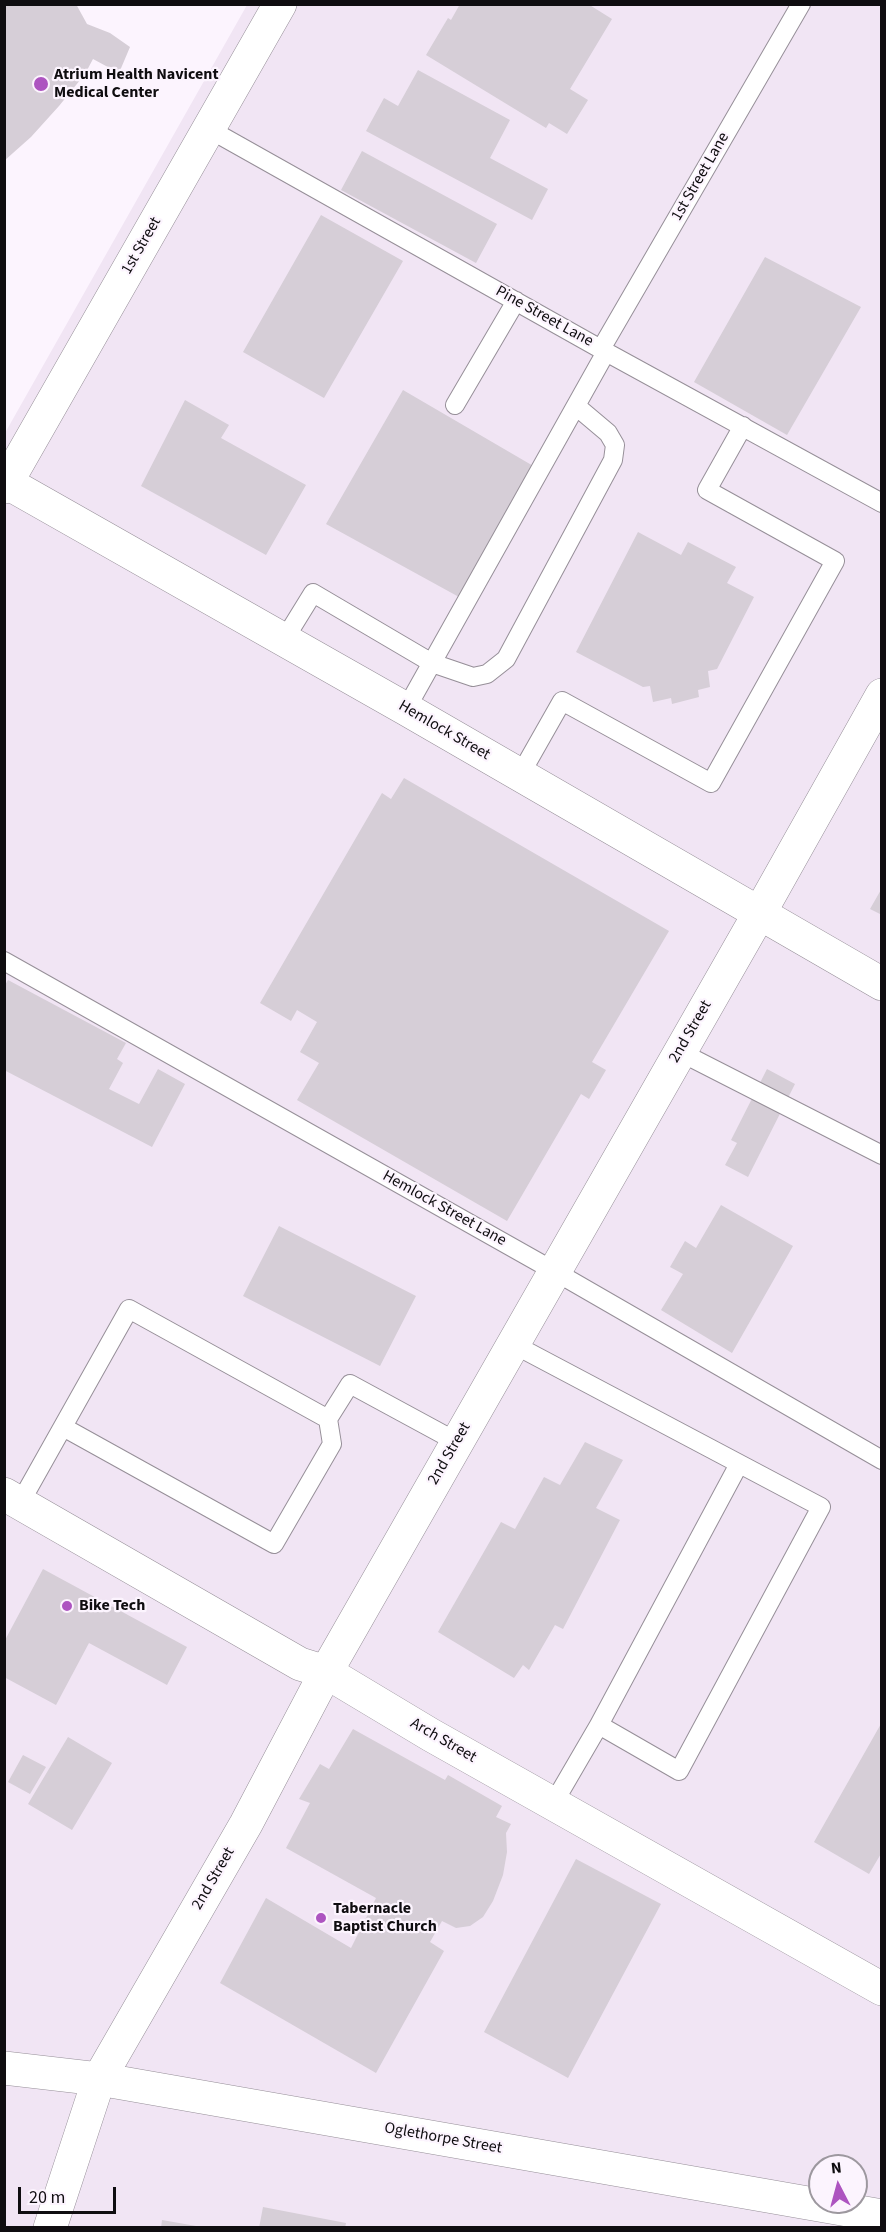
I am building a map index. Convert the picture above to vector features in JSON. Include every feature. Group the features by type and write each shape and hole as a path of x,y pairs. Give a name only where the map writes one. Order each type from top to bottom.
{"street":[{"name":"1st Street","path":"5,483 280,4"},
{"name":"Hemlock Street","path":"5,483 406,709 882,984"},
{"name":"2nd Street","path":"50,2228 99,2079 246,1824 326,1672 882,695"},
{"name":"Arch Street","path":"12,1498 300,1664 326,1672 431,1735 882,1989"},
{"name":"Oglethorpe Street","path":"4,2068 99,2079 882,2216"}],"lane":[{"name":"1st Street Lane","path":"406,709 576,406 604,350 801,4"},
{"name":"Pine Street Lane","path":"209,129 516,302 882,503"},
{"path":"455,405 516,302"},
{"path":"284,640 313,593 432,663 473,676 487,674 506,659 613,460 615,445 608,433 576,406"},
{"path":"520,776 562,701 711,783 835,561 707,490 742,426"},
{"name":"Hemlock Street Lane","path":"4,961 881,1458"},
{"path":"680,1052 882,1155"},
{"path":"12,1498 63,1427 129,1309 328,1419"},
{"path":"513,1344 821,1507 679,1771 599,1725"},
{"path":"63,1427 274,1544 332,1444 328,1419 350,1383 457,1442"},
{"path":"553,1804 599,1725 739,1464"}],"shaded area":[{"path":"247,5 881,5 881,2227 5,2228 5,433"}],"building":[{"name":"Atrium Health Navicent Medical Center","path":"4,4 76,4 87,24 110,33 130,47 119,73 93,59 85,74 59,106 31,137 4,161"},
{"path":"460,4 588,4 612,19 570,89 588,100 567,134 549,123 546,128 426,55 448,18 451,20"},
{"path":"418,70 510,120 490,158 548,189 532,220 366,131 384,98 398,106"},
{"path":"362,151 497,224 476,263 341,190"},
{"path":"321,215 403,261 324,398 243,352"},
{"path":"765,257 861,307 787,435 694,382"},
{"path":"403,390 535,467 459,597 326,524"},
{"path":"185,400 229,425 221,438 306,485 266,555 141,486"},
{"path":"638,532 681,555 688,542 736,567 727,583 754,597 717,669 708,671 710,687 698,690 699,697 672,704 671,698 653,702 650,686 643,687 576,652"},
{"path":"404,778 669,931 592,1062 606,1070 589,1099 581,1094 507,1221 297,1100 319,1063 300,1052 317,1022 297,1010 291,1021 260,1003 382,793 391,799"},
{"path":"882,888 882,915 870,909"},
{"path":"8,980 126,1043 117,1059 123,1063 109,1089 139,1104 158,1069 185,1084 152,1147 4,1070 4,987"},
{"path":"767,1069 795,1084 748,1177 725,1165 737,1143 731,1140"},
{"path":"721,1205 793,1246 732,1353 661,1310 683,1274 670,1267 685,1241 696,1248"},
{"path":"279,1226 416,1296 380,1366 243,1296"},
{"path":"585,1442 623,1460 596,1508 620,1520 563,1629 555,1625 529,1670 523,1665 514,1678 438,1632 501,1522 515,1529 544,1477 560,1485"},
{"name":"Bike Tech","path":"43,1569 187,1647 167,1685 89,1643 56,1705 4,1677 4,1642"},
{"path":"882,1722 882,1852 869,1874 814,1842"},
{"path":"353,1729 445,1780 448,1775 502,1806 496,1817 511,1824 506,1833 507,1852 503,1875 493,1901 483,1917 470,1926 456,1928 442,1921 430,1942 444,1951 376,2073 220,1983 266,1898 351,1948 376,1898 286,1848 310,1803 299,1799 320,1764 329,1769"},
{"path":"68,1737 112,1763 72,1830 28,1804"},
{"path":"23,1755 46,1767 30,1794 8,1782"},
{"path":"576,1859 661,1904 568,2078 484,2032"},
{"path":"263,2207 346,2223 345,2228 259,2228"},
{"path":"162,2220 196,2226 196,2228 161,2228"}],"place":[{"name":"Atrium Health Navicent Medical Center","path":"41,84"},
{"name":"Bike Tech","path":"67,1606"},
{"name":"Tabernacle Baptist Church","path":"321,1918"}]}
